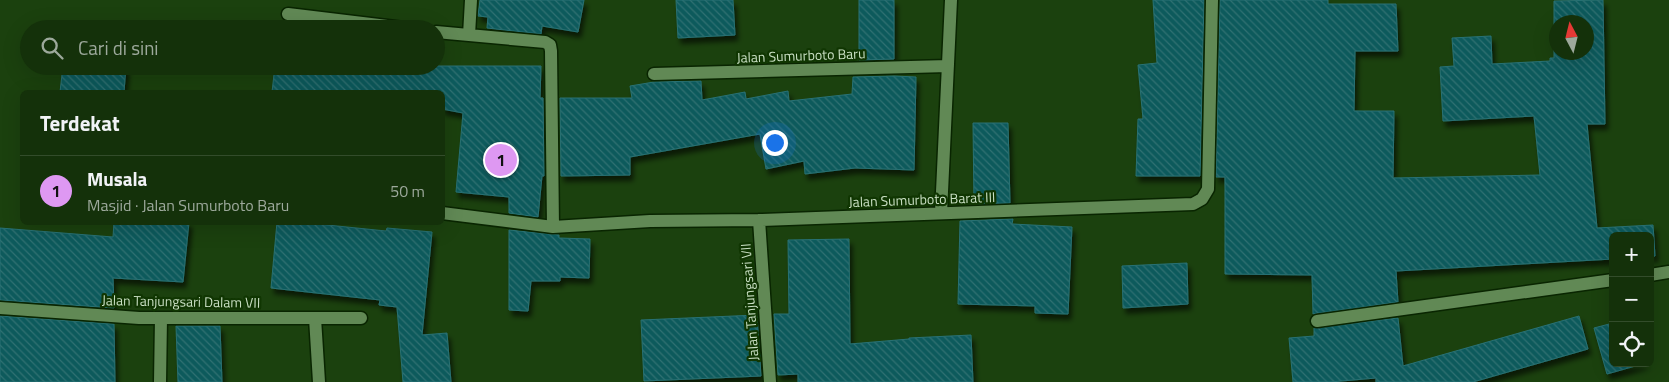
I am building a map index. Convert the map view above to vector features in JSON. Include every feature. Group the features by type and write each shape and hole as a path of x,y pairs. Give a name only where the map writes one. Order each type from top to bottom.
{"street":[{"path":"469,35 471,0"},
{"path":"941,213 951,0"},
{"name":"Jalan Sumurboto Barat III","path":"445,213 553,227 669,221 759,220 1193,204 1202,199 1208,189 1212,0"},
{"path":"288,14 338,20"},
{"path":"445,33 544,42 550,45 553,227"},
{"name":"Jalan Sumurboto Baru","path":"654,74 948,66"},
{"name":"Jalan Tanjungsari VII","path":"759,220 770,382"},
{"path":"1654,274 1669,272"},
{"path":"1317,321 1609,281"},
{"name":"Jalan Tanjungsari Dalam VII","path":"0,308 139,318 361,318"},
{"path":"160,382 161,318"},
{"path":"314,318 319,382"}],"building":[{"path":"480,0 584,0 578,32 542,26 541,34 487,28 488,17 478,16"},
{"path":"676,0 733,0 735,35 678,38"},
{"path":"859,0 894,0 894,59 859,60"},
{"path":"1153,0 1204,0 1200,176 1136,176 1138,119 1143,119 1138,65 1157,63"},
{"path":"1220,0 1328,0 1328,4 1396,4 1398,51 1355,51 1354,111 1394,111 1393,178 1540,175 1534,116 1443,121 1440,67 1454,66 1452,38 1491,36 1492,64 1550,60 1594,60 1594,15 1554,15 1554,1 1603,0 1605,124 1587,124 1597,228 1653,225 1653,232 1609,232 1609,259 1396,271 1398,302 1313,314 1312,275 1225,274 1225,177 1216,177"},
{"path":"445,66 541,66 540,98 543,98 544,176 542,176 538,217 509,213 509,197 456,192 463,113 445,110 445,90 272,90 274,75 445,75"},
{"path":"62,75 125,75 124,90 60,90"},
{"path":"853,77 916,77 914,170 855,168 805,174 804,161 766,169 760,134 630,157 630,175 561,176 560,98 632,98 630,86 654,82 701,81 702,100 745,92 746,99 788,91 789,101 852,94"},
{"path":"973,123 1008,123 1010,203 974,204"},
{"path":"1013,219 1012,224 1072,227 1068,314 1035,313 1035,306 958,304 960,221"},
{"path":"114,225 189,225 183,282 113,278 114,308 0,300 0,228 113,237"},
{"path":"277,225 327,225 386,231 387,228 432,232 422,335 447,333 451,382 403,382 397,307 379,305 380,300 271,288"},
{"path":"509,230 559,235 559,238 590,239 589,278 560,277 560,281 531,281 528,311 509,310"},
{"path":"849,239 850,344 909,338 971,335 973,382 798,382 798,374 778,375 774,314 789,314 788,240"},
{"path":"1187,263 1188,304 1123,308 1122,266"},
{"path":"757,315 761,376 644,381 641,320"},
{"path":"0,316 114,324 115,382 0,382"},
{"path":"1579,316 1588,349 1473,382 1376,382 1376,378 1330,382 1293,382 1289,338 1314,336 1314,328 1398,318 1403,366"},
{"path":"1609,324 1609,367 1632,367 1607,374 1594,328"},
{"path":"176,326 220,326 222,382 178,382"}],"place":[{"name":"Musala","path":"501,160"}]}
